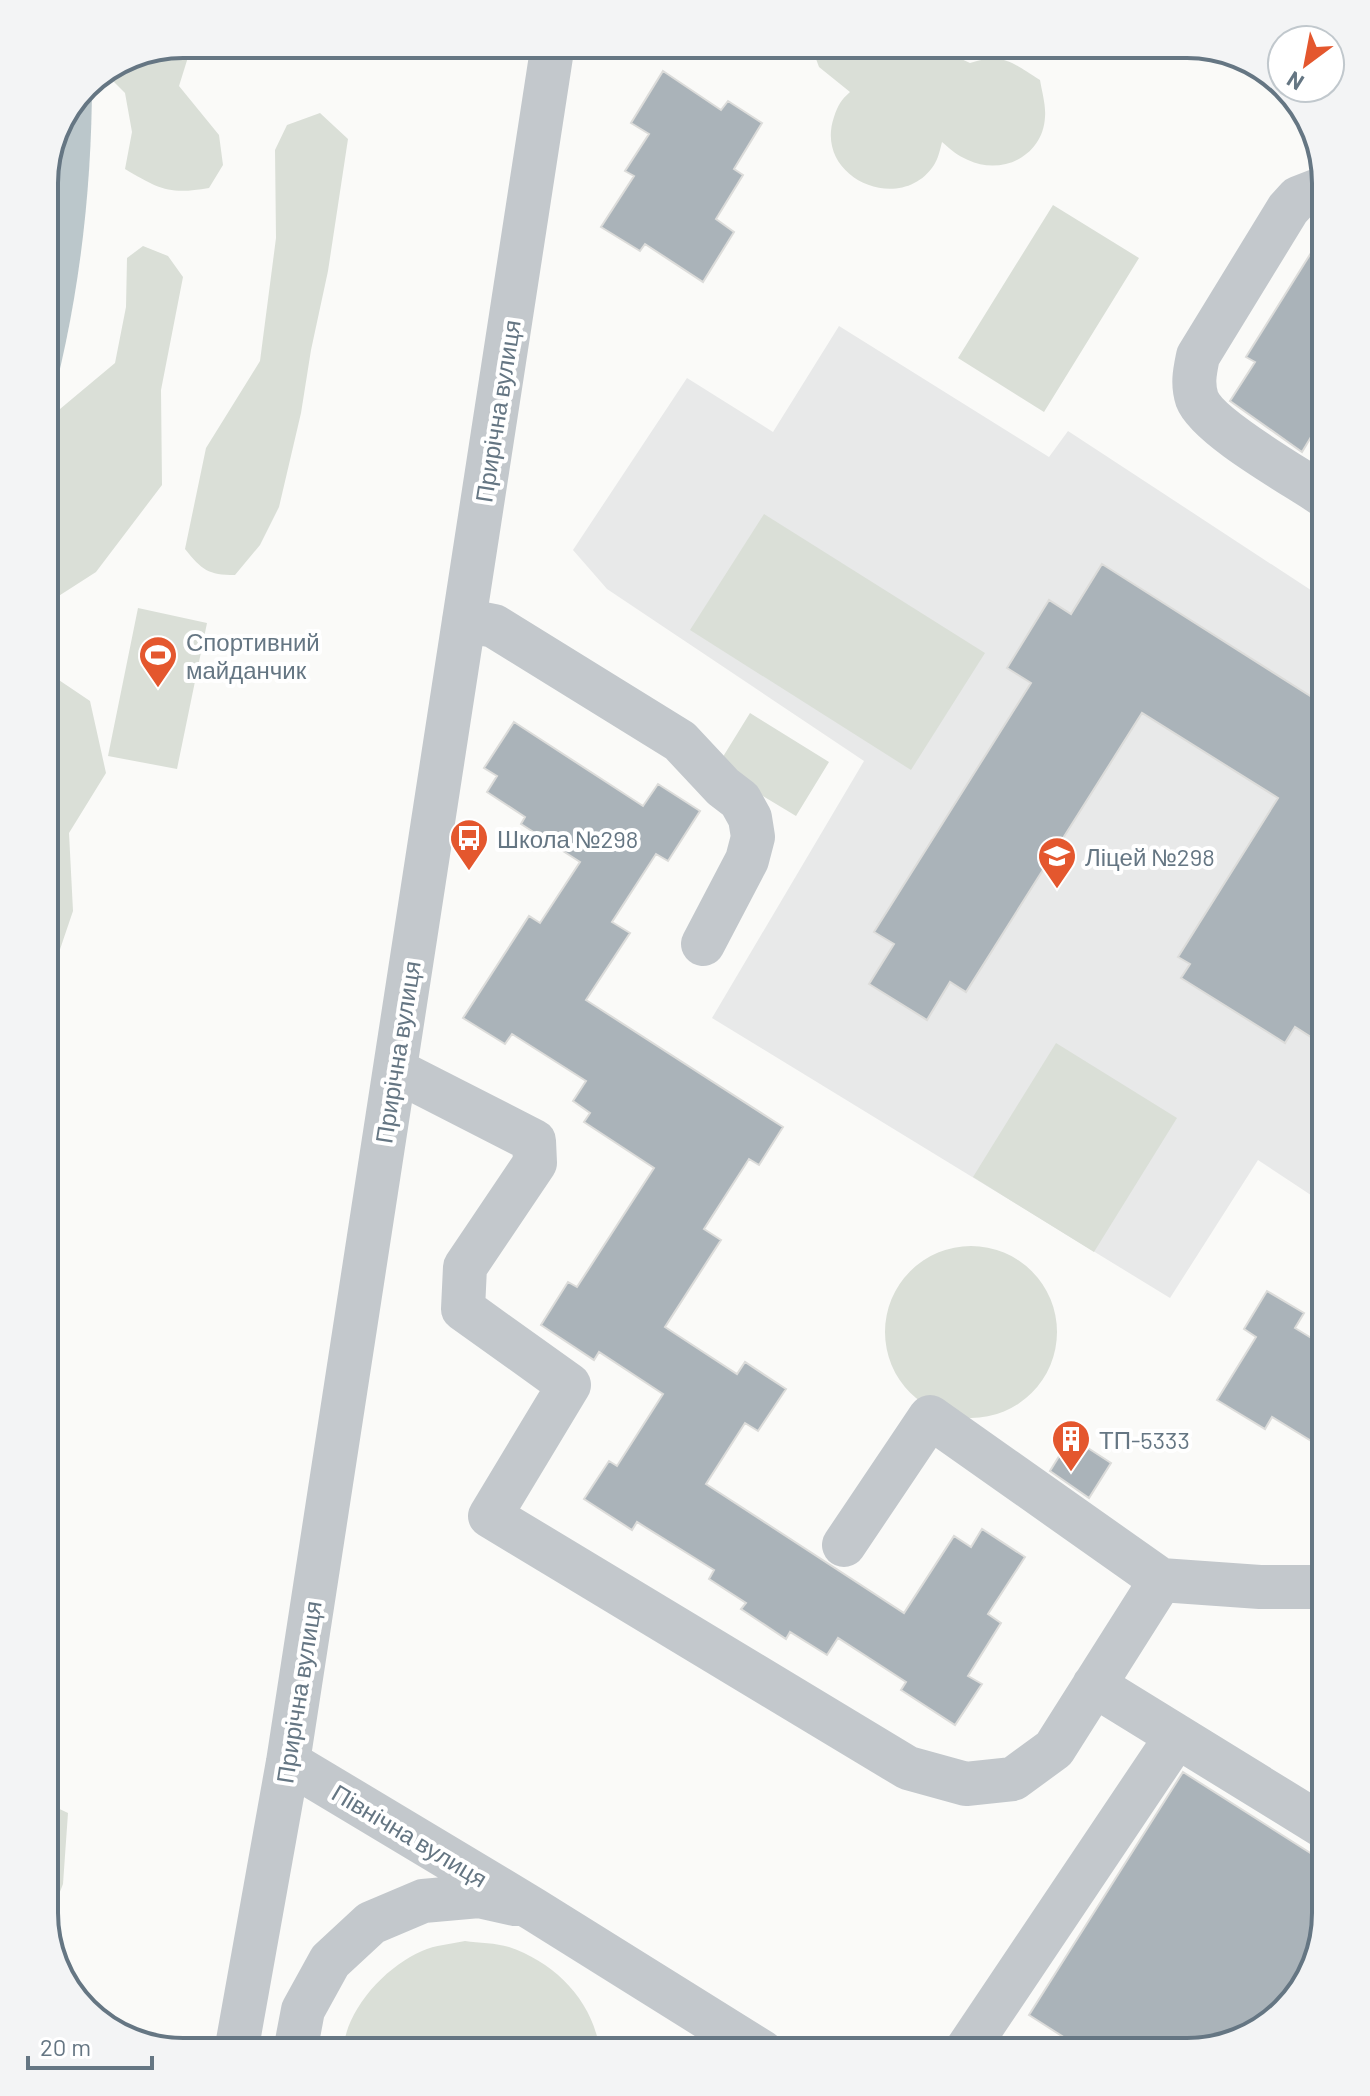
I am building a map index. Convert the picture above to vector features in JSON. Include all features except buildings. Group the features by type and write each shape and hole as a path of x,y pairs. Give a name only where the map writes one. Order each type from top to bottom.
{"street":[{"name":"Прирічна вулиця","path":"239,2038 288,1762 551,58"},
{"path":"1312,193 1298,198 1288,209 1198,356 1193,379 1198,401 1215,423 1312,488"},
{"path":"464,620 494,626 680,741 723,787 740,800 750,818 753,837 747,860 703,944"},
{"path":"395,1070 534,1141 535,1163 465,1267 463,1309 569,1385 490,1516 908,1768 966,1784 1013,1779 1054,1749 1161,1580"},
{"path":"844,1545 930,1417 1161,1580 1260,1587 1312,1587"},
{"path":"1094,1685 1312,1819"},
{"path":"974,2038 1177,1736"},
{"name":"Північна вулиця","path":"288,1762 740,2038"},
{"name":"Північна вулиця","path":"298,2038 303,2010 330,1961 371,1923 423,1901 465,1897 479,1896 533,1909"}],"shaded area":[{"path":"188,58 179,86 219,135 223,165 209,188 184,191 165,189 125,169 132,132 125,93 113,81 121,75 159,60"},
{"path":"816,58 959,58 970,63 991,59 1007,61 1040,80 1045,112 1043,131 1029,152 1007,164 994,166 968,160 942,142 934,165 919,180 902,188 882,188 864,183 848,172 836,157 831,139 837,109 850,92 819,67"},
{"path":"92,99 86,213 58,377 58,175 62,151 71,128"},
{"path":"320,113 348,139 328,271 301,413 279,507 260,545 235,575 218,574 201,566 185,549 206,448 260,361 276,238 275,150 287,125"},
{"path":"1053,205 1139,258 1044,412 958,358"},
{"path":"143,246 168,256 183,277 161,390 162,485 96,572 58,596 58,417 60,409 115,363 126,307 127,258"},
{"name":"Ліцей №298","path":"839,326 1049,457 1068,431 1312,591 1312,1196 1258,1160 1170,1298 712,1018 864,761 607,589 573,550 687,378 773,432"},
{"path":"764,514 985,653 911,770 690,630"},
{"name":"Спортивний майданчик","path":"138,608 207,623 177,769 108,756"},
{"path":"58,679 90,701 106,773 69,833 73,911 58,955"},
{"path":"750,713 829,762 796,816 716,768"},
{"path":"1056,1043 1177,1118 1094,1252 973,1177"},
{"path":"971,1246 1004,1253 1032,1271 1050,1299 1057,1332 1050,1365 1032,1393 1004,1411 971,1418 938,1411 910,1393 892,1365 885,1332 892,1299 910,1271 938,1253"},
{"path":"58,1808 68,1813 63,1884 58,1897"},
{"path":"465,1941 493,1944 509,1947 542,1963 557,1974 581,2001 597,2038 345,2038 359,2006 381,1979 408,1958 438,1946"}],"place":[{"name":"Спортивний майданчик","path":"158,689"},
{"name":"Школа №298","path":"469,872"},
{"name":"Ліцей №298","path":"1057,890"},
{"name":"ТП-5333","path":"1071,1473"}]}
